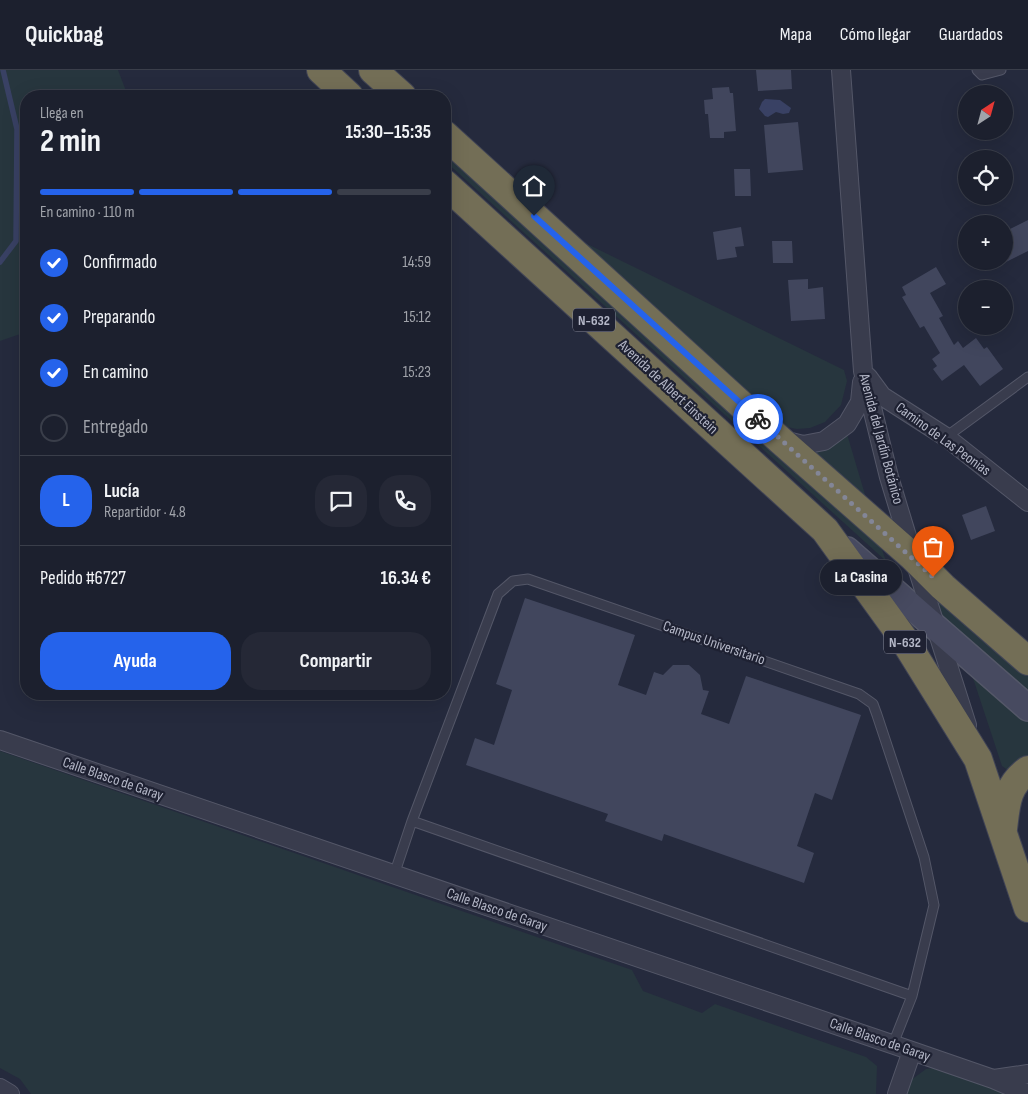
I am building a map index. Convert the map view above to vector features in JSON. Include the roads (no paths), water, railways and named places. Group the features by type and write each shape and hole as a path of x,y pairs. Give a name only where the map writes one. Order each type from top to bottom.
{"highway":[{"path":"321,70 343,90"},
{"path":"373,70 395,90"},
{"name":"N-632","path":"451,140 780,440 1028,661"},
{"name":"Avenida de Albert Einstein","path":"451,189 825,530 903,638 978,759"},
{"name":"Avenida del Jardín Botánico","path":"978,759 1028,908"},
{"name":"N-632","path":"1002,833 1007,796 1015,783 1028,770"}],"street":[{"name":"Avenida del Jardín Botánico","path":"841,70 863,371 889,477 934,627 978,759"},
{"name":"Camino de Las Peonias","path":"863,371 882,396 946,437 1028,502"},
{"path":"780,440 804,445 824,440 847,424 860,402 863,371"},
{"name":"Avenida de Albert Einstein","path":"825,530 1028,708"},
{"name":"Calle Blasco de Garay","path":"0,740 893,1044 1028,1094"},
{"path":"897,1094 912,1051"},
{"name":"Calle Blasco de Garay","path":"993,1080 1028,1074"},
{"path":"0,1088 10,1094"}],"lane":[{"path":"977,70 982,75 1001,70"},
{"path":"946,437 1028,377"},
{"name":"Campus Universitario","path":"394,875 412,821 498,594 513,581 528,579 859,694 872,704 878,715 924,857 934,904 912,996 893,1044"},
{"path":"412,821 912,996"}],"water":[{"path":"765,99 780,100 791,108 789,113 776,112 768,117 765,116 759,109"}],"waterway":[{"path":"0,262 16,241 17,129 3,70"}],"place":[{"name":"La Casina","path":"933,577"}]}
